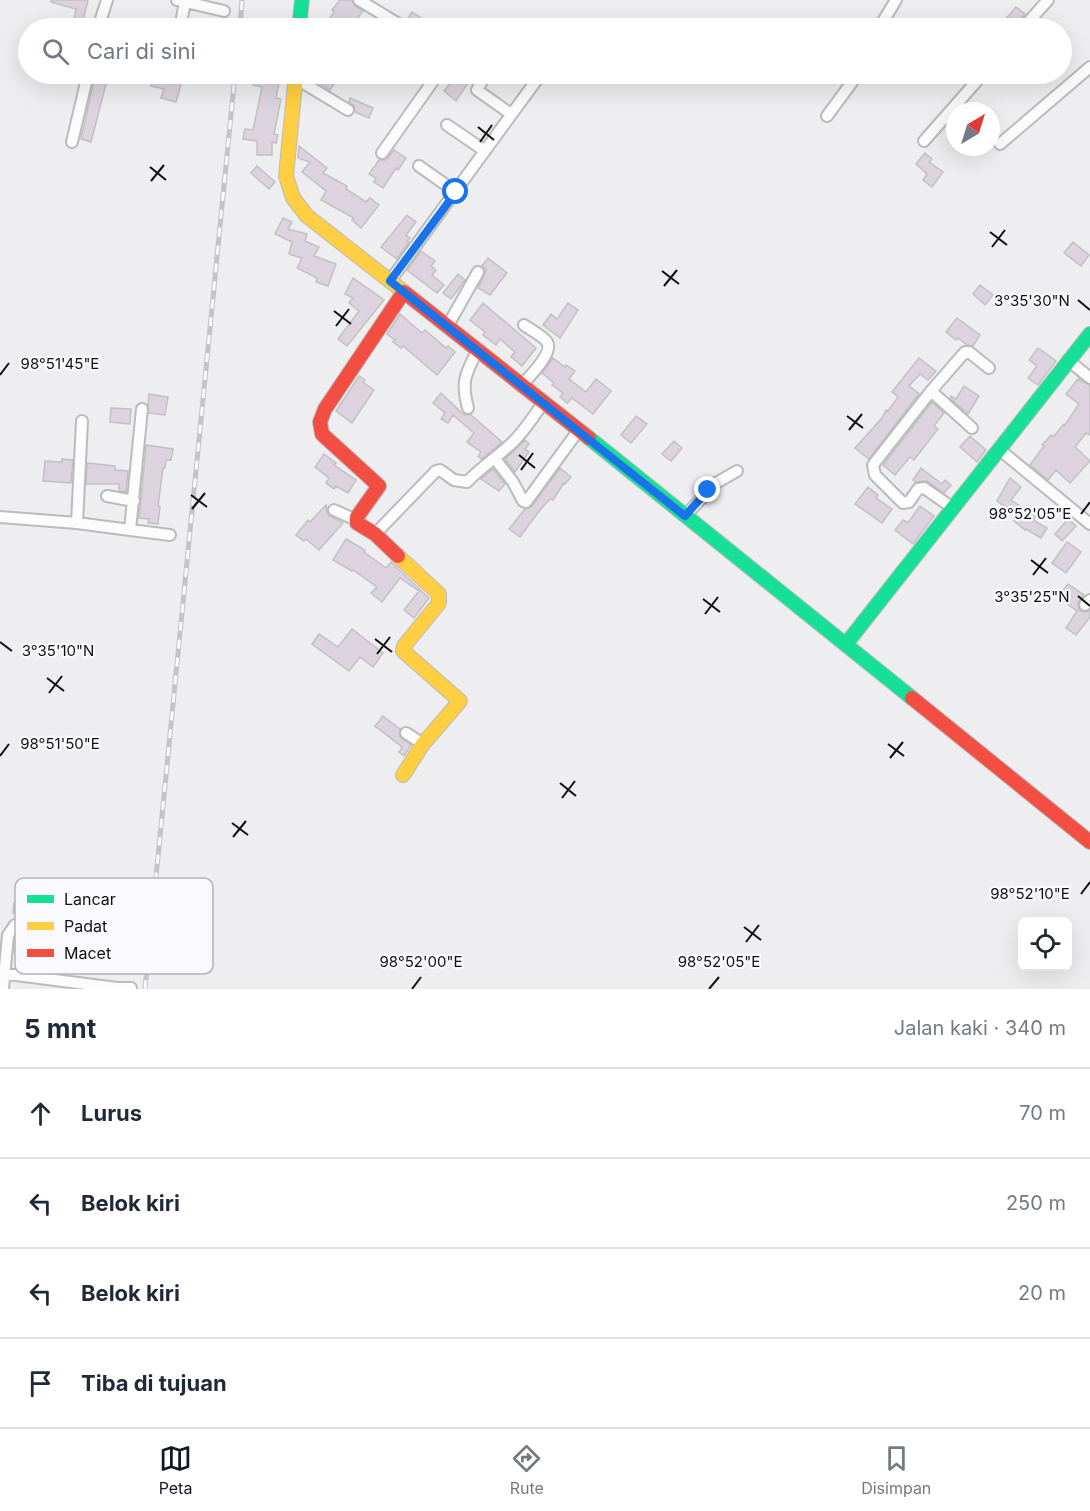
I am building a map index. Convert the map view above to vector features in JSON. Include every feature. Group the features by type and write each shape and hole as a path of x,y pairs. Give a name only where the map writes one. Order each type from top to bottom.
{"main road":[{"path":"300,18 302,0"},
{"path":"295,84 286,176 289,191 296,205 307,216 846,644 1090,842"},
{"path":"403,293 319,420 318,428 379,486 356,520 359,525 375,534 439,594 440,598 439,603 404,646 403,651 460,701 423,744 403,775"},
{"path":"846,644 1090,334"}],"street":[{"path":"101,18 107,0"},
{"path":"359,0 389,18"},
{"path":"885,18 896,0"},
{"path":"1032,18 1048,0"},
{"path":"180,18 181,1 219,10"},
{"path":"1072,82 1090,67"},
{"path":"72,142 86,84"},
{"path":"308,84 348,110"},
{"path":"382,153 431,84"},
{"path":"480,84 477,90 511,114"},
{"path":"390,281 534,84"},
{"path":"828,116 851,84"},
{"path":"924,141 974,84"},
{"path":"1000,144 1070,84"},
{"path":"447,125 485,151"},
{"path":"419,166 456,192"},
{"path":"447,327 478,272"},
{"path":"521,386 546,356 549,346 547,341 524,325"},
{"path":"468,408 463,387 477,351"},
{"path":"953,508 924,488 918,489 909,502 903,502 873,470 875,461 930,391 965,352 974,355 989,368"},
{"path":"1068,360 1090,378"},
{"path":"930,391 972,428"},
{"path":"375,534 436,471 440,470 453,480 467,482 481,467 495,459 516,439 543,403"},
{"path":"130,530 142,409"},
{"path":"76,523 82,421"},
{"path":"495,459 513,482 523,501 526,502 578,431"},
{"path":"1000,450 1090,524"},
{"path":"685,516 716,483 737,471"},
{"path":"107,496 134,501"},
{"path":"334,510 356,520"},
{"path":"0,517 76,523 165,534"},
{"path":"406,733 423,744"},
{"path":"3,989 2,973 8,935 15,926"},
{"path":"2,973 124,988"}],"building":[{"path":"51,0 88,0 84,18 74,18 76,9 51,2"},
{"path":"340,0 352,0 355,6 363,11 358,18 330,18 334,12 332,10"},
{"path":"1016,7 1025,14 1021,18 1007,18"},
{"path":"412,12 421,18 408,18"},
{"path":"93,84 106,84 91,142 81,139"},
{"path":"152,84 181,84 176,102 161,98 164,89 151,86"},
{"path":"279,84 276,98 281,99 274,134 278,135 276,143 272,142 272,155 257,155 257,141 243,139 245,129 253,130 262,87 253,85"},
{"path":"321,84 334,84 330,90"},
{"path":"450,84 467,84 456,101 444,91"},
{"path":"350,98 373,108 369,118 355,112 354,106 349,102"},
{"path":"299,146 327,168 323,173 347,186 346,189 366,202 370,198 379,205 361,228 352,220 354,218 321,200 326,191 302,172 310,162 298,158"},
{"path":"394,150 406,158 398,170 396,168 383,188 374,182 376,178 369,174 379,160 386,160"},
{"path":"925,153 932,159 929,162 943,172 932,187 923,180 927,174 916,164"},
{"path":"257,166 275,182 269,189 251,173"},
{"path":"407,215 416,222 406,235 410,238 407,241 409,242 397,259 381,247"},
{"path":"283,218 292,222 288,229 307,234 305,241 319,247 314,256 336,264 328,286 316,282 317,278 297,268 302,258 289,254 292,242 275,234"},
{"path":"1073,242 1089,255 1081,266 1064,253"},
{"path":"421,251 435,261 431,266 436,270 432,275 444,285 437,293 407,270"},
{"path":"488,258 507,273 490,295 478,288 486,269 482,266"},
{"path":"458,274 465,280 451,299 443,293"},
{"path":"353,278 384,300 347,346 338,339 359,311 349,303 353,298 345,294"},
{"path":"980,285 993,295 985,305 973,294"},
{"path":"483,303 536,348 522,366 511,357 515,352 500,339 496,345 483,335 485,332 470,320"},
{"path":"568,303 578,310 560,338 543,325 551,314 557,319"},
{"path":"400,314 422,333 425,330 446,348 448,346 455,352 437,375 403,346 401,348 393,342 395,340 387,334"},
{"path":"957,318 980,335 973,346 967,345 958,338 956,340 946,332"},
{"path":"1038,348 1056,361 1038,385 1028,378 1037,366 1029,360"},
{"path":"553,358 575,371 569,379 586,392 596,379 611,391 593,414 572,398 567,403 560,397 563,393 542,373"},
{"path":"919,358 936,371 928,380 920,374 909,386 919,394 869,459 855,448 898,397 892,392"},
{"path":"359,376 374,390 352,423 336,411"},
{"path":"1078,379 1090,385 1090,435 1086,433 1075,447 1090,461 1070,483 1056,470 1048,480 1030,465 1044,446 1042,445 1065,425 1079,404 1066,394"},
{"path":"964,386 979,396 968,414 950,398 951,396 956,399"},
{"path":"441,393 463,414 471,415 502,442 482,459 478,456 481,452 467,442 474,433 453,415 448,423 441,419 445,413 433,403"},
{"path":"149,394 168,397 165,415 149,413"},
{"path":"932,402 944,413 934,426 938,429 914,460 910,457 895,475 883,465"},
{"path":"111,408 131,409 130,424 110,422"},
{"path":"636,416 647,424 631,443 621,435"},
{"path":"970,436 986,450 977,462 960,447"},
{"path":"525,440 529,444 525,449 529,452 515,472 505,459"},
{"path":"674,441 682,448 671,461 662,454"},
{"path":"146,445 173,449 171,460 166,460 165,468 163,468 158,524 148,523 149,519 139,518"},
{"path":"324,454 336,463 334,465 356,480 348,493 336,486 334,489 326,483 329,478 315,467"},
{"path":"62,459 73,460 71,483 43,481 45,461 62,462"},
{"path":"87,463 115,466 115,470 128,471 126,492 119,491 119,484 86,484"},
{"path":"560,468 571,477 564,483 553,500 550,499 540,510 520,537 509,529 525,509 532,506"},
{"path":"921,468 942,484 945,480 951,485 944,493 927,481 915,482 913,480"},
{"path":"493,469 505,484 499,491 481,479"},
{"path":"1010,478 1021,487 1011,500 1024,509 1027,506 1037,515 1033,520 1047,528 1041,538 1014,521 1018,516 997,501"},
{"path":"868,487 878,495 876,498 892,509 882,523 855,504"},
{"path":"326,505 328,515 343,523 319,550 306,539 304,541 296,535 308,520 310,522"},
{"path":"920,506 934,516 913,544 895,530 903,520 908,523"},
{"path":"1068,519 1076,526 1062,541 1055,534"},
{"path":"346,539 365,550 364,552 386,568 391,562 429,598 414,618 404,610 419,591 400,578 382,602 371,593 377,587 353,570 333,560"},
{"path":"1067,542 1081,552 1066,573 1052,563"},
{"path":"1068,584 1084,595 1078,603 1079,610 1090,611 1090,617 1076,635 1066,628 1077,611 1058,597"},
{"path":"352,629 383,653 373,667 360,657 349,671 312,644 319,634 338,647"},
{"path":"383,716 400,729 400,737 411,745 404,756 399,752 402,747 375,726"}],"railway":[{"path":"241,18 242,0"},
{"path":"156,878 234,84"},
{"path":"145,989 146,974"}],"traffic: fast":[{"path":"300,18 302,0"},
{"path":"846,644 1090,334"},
{"path":"589,438 912,698"}],"traffic: slow":[{"path":"295,84 286,176 293,198 307,216 404,292"},
{"path":"398,556 439,594 439,603 404,646 403,651 460,701 423,744 403,775"}],"traffic: jam":[{"path":"404,292 589,438"},
{"path":"398,556 375,534 357,523 357,517 379,486 322,434 320,422 325,409 403,293"},
{"path":"912,698 1090,842"}],"route":[{"path":"456,192 390,281 685,516 708,490"}]}
